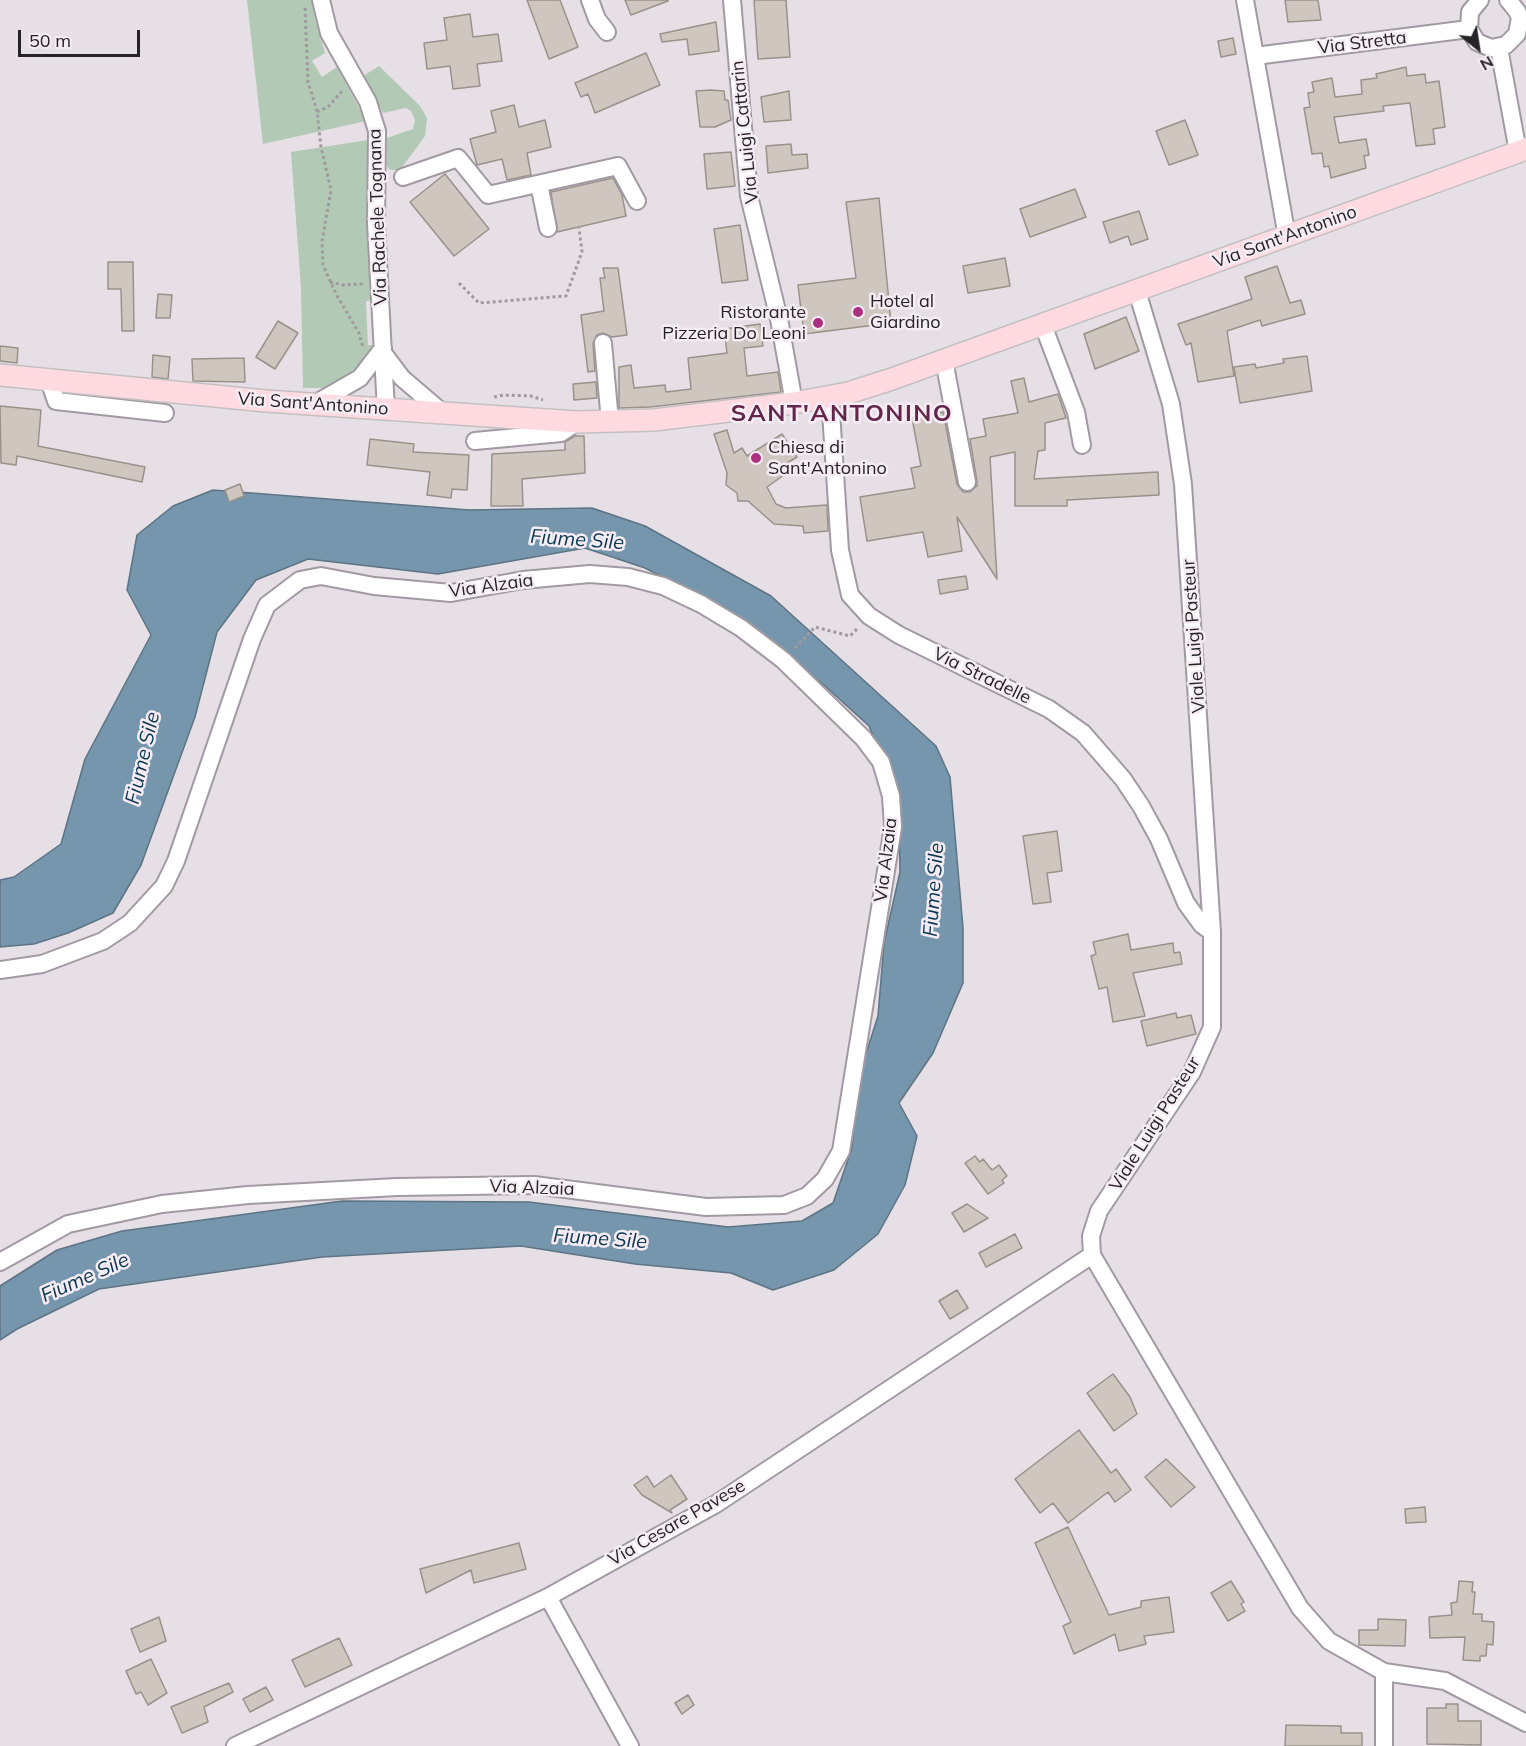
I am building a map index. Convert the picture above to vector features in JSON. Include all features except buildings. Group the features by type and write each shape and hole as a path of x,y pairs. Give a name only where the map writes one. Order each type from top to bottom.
{"main road":[{"name":"Via Sant'Antonino","path":"0,375 313,405 577,422 654,420 794,403 881,382 1522,151"}],"street":[{"path":"590,0 597,19 607,32"},
{"name":"Via Luigi Cattarin","path":"732,0 749,196 779,319 794,403"},
{"path":"1245,0 1287,237"},
{"path":"1480,0 1470,12 1469,29 1477,42 1499,48 1513,40 1517,34 1520,26 1517,6"},
{"name":"Via Rachele Tognana","path":"313,2 368,102 376,123 376,224 386,410"},
{"name":"Via Stretta","path":"1255,56 1469,29"},
{"path":"1499,48 1522,151"},
{"path":"403,177 458,158 488,195 618,165 637,201"},
{"path":"539,184 548,228"},
{"name":"Viale Luigi Pasteur","path":"1092,1255 1091,1236 1099,1211 1192,1072 1212,1027 1212,932 1183,484 1171,404 1137,291"},
{"path":"1043,325 1076,412 1082,444"},
{"path":"603,343 610,422"},
{"path":"313,405 360,378 383,351 402,378 443,413"},
{"path":"944,360 967,482"},
{"path":"49,380 56,401 165,413"},
{"name":"Via Stradelle","path":"830,396 840,550 850,595 869,616 899,635 1049,709 1083,733 1123,779 1141,806 1160,839 1186,903 1202,925 1212,932"},
{"name":"Via Sant'Antonino","path":"476,441 561,434 577,422"},
{"name":"Via Alzaia","path":"0,970 42,964 103,941 130,923 164,886 176,861 252,639 267,605 300,580 321,576 374,586 451,593 523,580 590,574 628,577 663,586 701,604 741,628 783,660 863,738 881,762 891,796 893,827 841,1151 825,1179 807,1196 784,1205 706,1207 534,1185 397,1187 248,1195 162,1204 68,1224 0,1262"},
{"path":"1092,1255 1300,1608 1329,1641 1384,1672 1445,1681 1526,1724"},
{"name":"Via Cesare Pavese","path":"235,1746 548,1597 716,1504 1092,1255"},
{"path":"548,1597 630,1746"},
{"path":"1384,1672 1384,1746"}],"path":[{"path":"313,2 308,82 317,112 321,147 331,190 321,250 330,282 359,333 363,355"},
{"path":"317,112 329,106 348,86"},
{"path":"459,283 479,303 566,296 582,252 579,228"},
{"path":"330,282 343,285 371,283"},
{"path":"490,397 504,394 536,397 559,407 554,420"},
{"path":"792,651 815,627 850,636 869,616"}],"green space":[{"path":"247,0 313,0 315,18 325,53 312,61 322,77 337,67 366,121 263,144"},
{"path":"379,66 420,106 427,118 425,136 400,170 390,170 387,166 387,138 413,129 415,120 411,111 406,108 383,113 363,76"},
{"path":"368,140 367,207 372,300 366,301 368,345 374,345 364,366 331,388 303,388 301,288 291,152"}],"water":[{"name":"Fiume Sile","path":"213,490 469,510 592,508 645,526 771,596 936,746 950,777 963,928 963,983 933,1053 899,1103 917,1136 905,1185 878,1234 834,1270 773,1290 731,1273 635,1264 521,1246 322,1257 99,1289 17,1329 0,1340 0,1286 57,1250 122,1231 342,1201 529,1202 728,1227 802,1221 833,1203 852,1148 856,1085 878,1016 884,943 900,872 899,799 869,726 825,686 737,615 645,568 585,548 438,574 308,559 256,580 217,632 195,717 141,865 113,913 68,933 34,944 0,947 0,880 14,877 61,844 85,759 151,635 127,590 137,535 173,506"}],"place":[{"name":"Hotel al Giardino","path":"858,312"},
{"name":"Ristorante Pizzeria Do Leoni","path":"818,323"},
{"name":"Chiesa di Sant'Antonino","path":"756,458"}],"district":[{"name":"SANT'ANTONINO","path":"842,414"}]}
